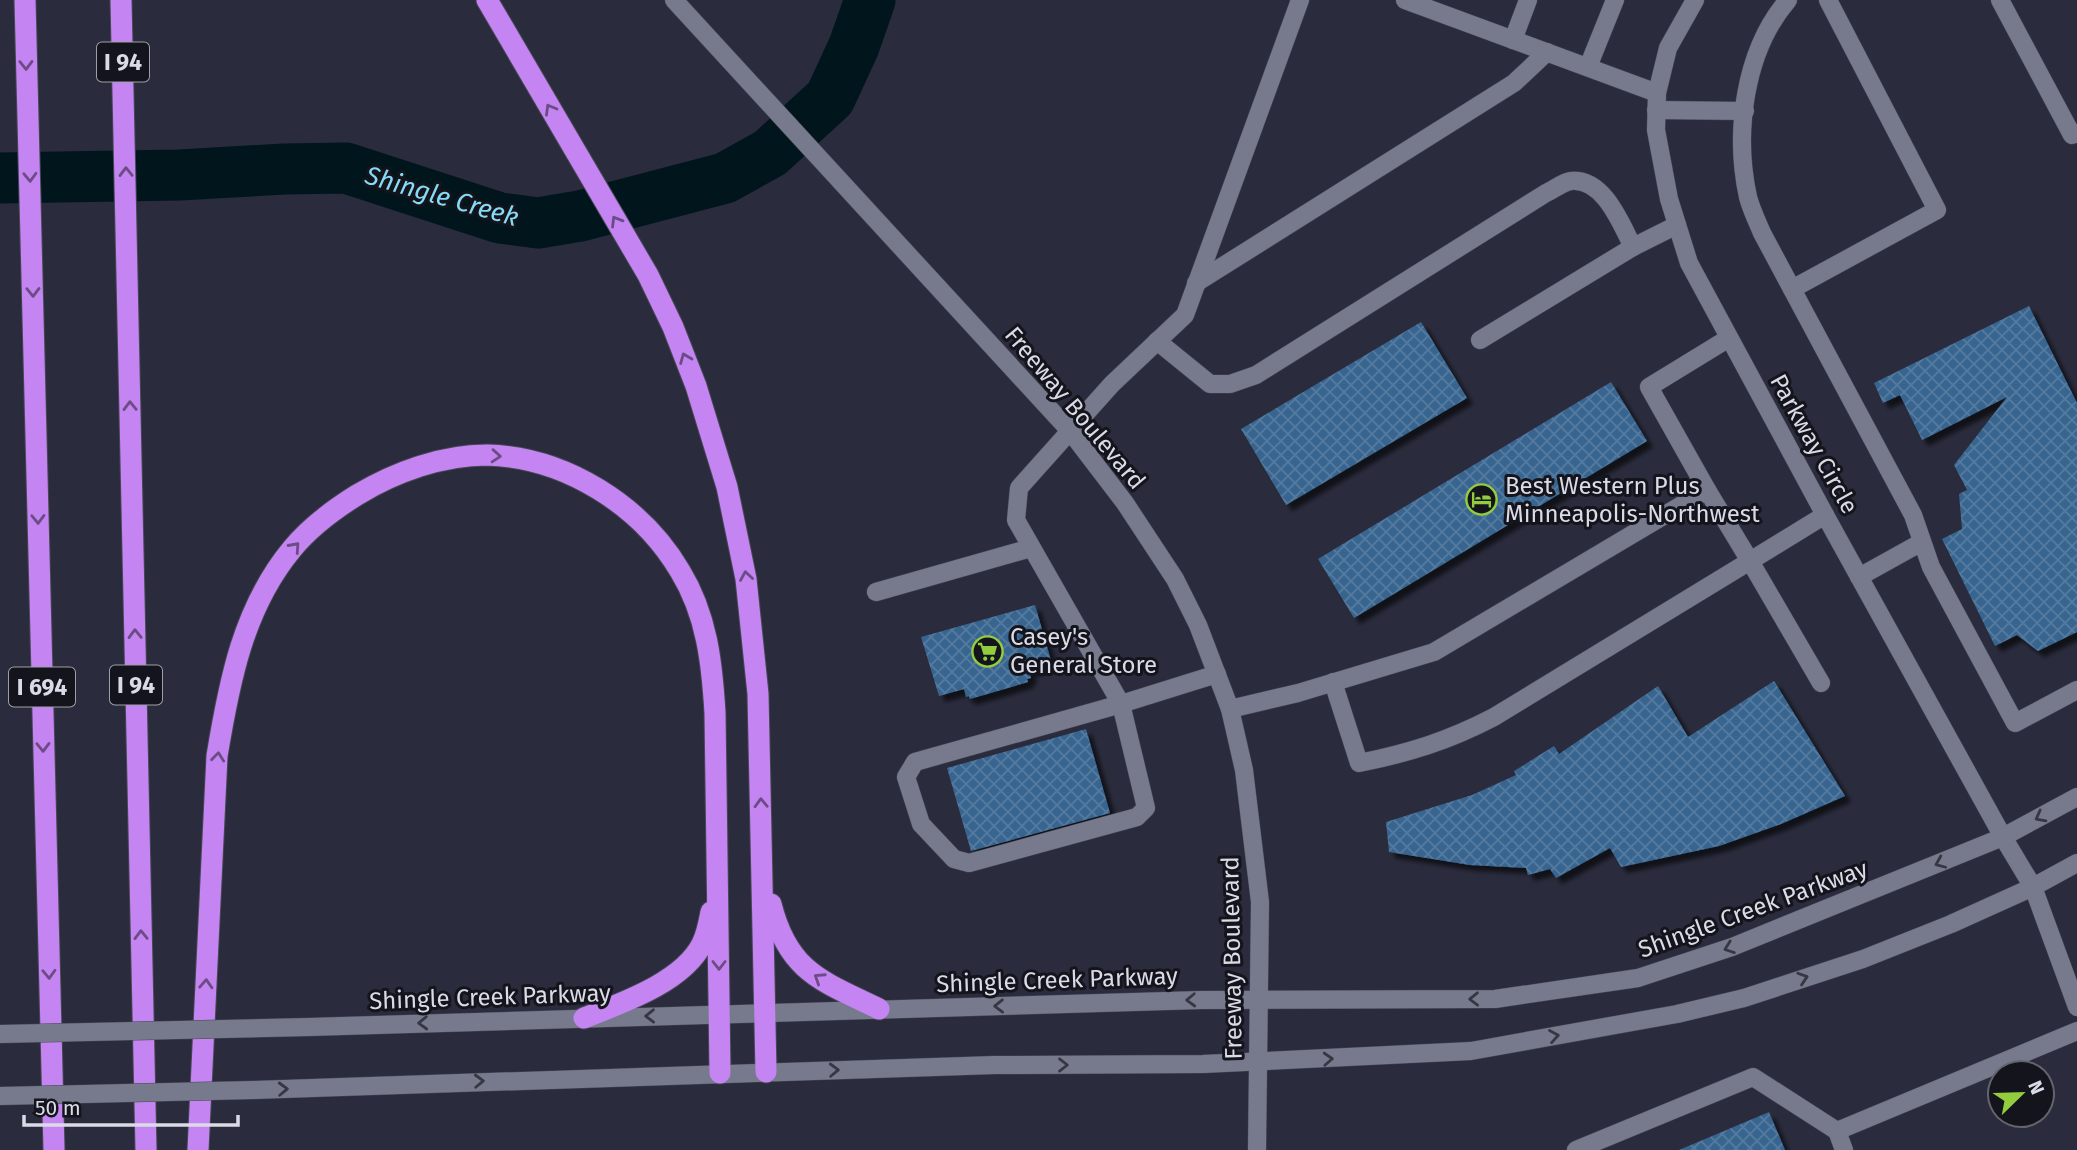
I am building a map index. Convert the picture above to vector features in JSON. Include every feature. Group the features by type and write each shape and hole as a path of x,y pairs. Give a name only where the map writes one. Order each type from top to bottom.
{"highway":[{"name":"I 694","path":"25,0 54,1150"},
{"name":"I 94","path":"121,0 146,1150"},
{"path":"487,0 648,275 673,327 696,386 727,487 752,625 758,694 766,1072"},
{"path":"198,1150 217,756 236,658 261,596 293,547 338,506 398,473 457,458 486,455 517,458 545,466 591,486 623,505 645,526 681,571 694,597 704,626 712,666 719,872 720,1073"},
{"path":"584,1018 639,995 678,971 692,957 702,945 709,924 719,872"},
{"path":"763,872 776,925 793,957 824,982 879,1009"}],"street":[{"name":"Freeway Boulevard","path":"674,0 1070,432 1125,503 1175,579 1198,625 1230,709 1244,770 1259,891 1257,1150"},
{"path":"1217,674 1121,704 915,762 906,777 921,824 954,859 969,863 1137,817 1146,808 1121,704 1016,520 1019,488 1112,384 1185,315 1300,0"},
{"path":"1405,0 1588,67 1657,102 1745,111"},
{"path":"1513,40 1528,0"},
{"path":"1588,67 1615,0"},
{"name":"Parkway Circle","path":"1695,0 1668,48 1657,102 1656,130 1669,199 1689,263 1859,577 2033,887 2077,1007"},
{"path":"1788,0 1776,14 1761,46 1748,86 1745,111 1744,170 1749,199 1762,233 1913,515 1931,567 2015,723 2077,690"},
{"path":"1792,289 1937,210 1828,0"},
{"path":"2000,0 2072,135 2077,132"},
{"path":"1196,283 1514,83 1547,52"},
{"path":"1157,341 1210,384 1230,384 1256,375 1546,193 1570,181 1590,185 1606,199 1633,247"},
{"path":"1480,340 1633,247 1677,225"},
{"path":"1729,338 1649,387 1821,683"},
{"path":"1230,709 1434,652 1707,490"},
{"path":"1333,682 1359,763 1408,753 1460,734 1494,717 1825,515"},
{"path":"1859,577 1922,542"},
{"path":"876,592 1031,548"},
{"name":"Shingle Creek Parkway","path":"0,1034 1259,1000 1495,999 1638,978 1732,947 2003,837 2077,797"},
{"path":"0,1096 995,1065 1203,1064 1471,1051 1677,1014 1744,998 1863,959 1951,924 2033,887 2077,863"},
{"path":"1837,1131 2077,1031"},
{"path":"1576,1150 1754,1077 1837,1131 1844,1150"}],"building":[{"path":"2029,306 2077,403 2077,632 2038,651 2017,635 1995,646 1942,539 1962,529 1959,494 1967,490 1954,465 2007,397 1922,440 1900,395 1883,403 1874,383"},
{"path":"1421,322 1467,398 1286,505 1241,429"},
{"name":"Best Western Plus Minneapolis-Northwest","path":"1611,382 1647,441 1354,618 1318,559"},
{"name":"Casey's General Store","path":"1035,605 1052,664 1029,671 1031,678 1027,679 1028,682 970,699 969,696 966,697 964,689 939,696 921,637"},
{"path":"1774,681 1845,796 1781,824 1719,846 1621,867 1610,848 1556,878 1550,869 1528,875 1526,868 1470,865 1389,852 1386,822 1472,795 1516,775 1514,771 1554,746 1559,754 1658,686 1688,737"},
{"name":"Casey's General Store","path":"1086,729 1110,813 971,851 947,768"},
{"path":"1769,1112 1785,1150 1679,1150"}],"waterway":[{"name":"Shingle Creek","path":"0,178 179,175 346,168 500,218 538,223 580,216 725,178 770,153 830,98 854,46 870,0"}],"place":[{"name":"Best Western Plus Minneapolis-Northwest","path":"1482,500"},
{"name":"Casey's General Store","path":"987,651"}]}
